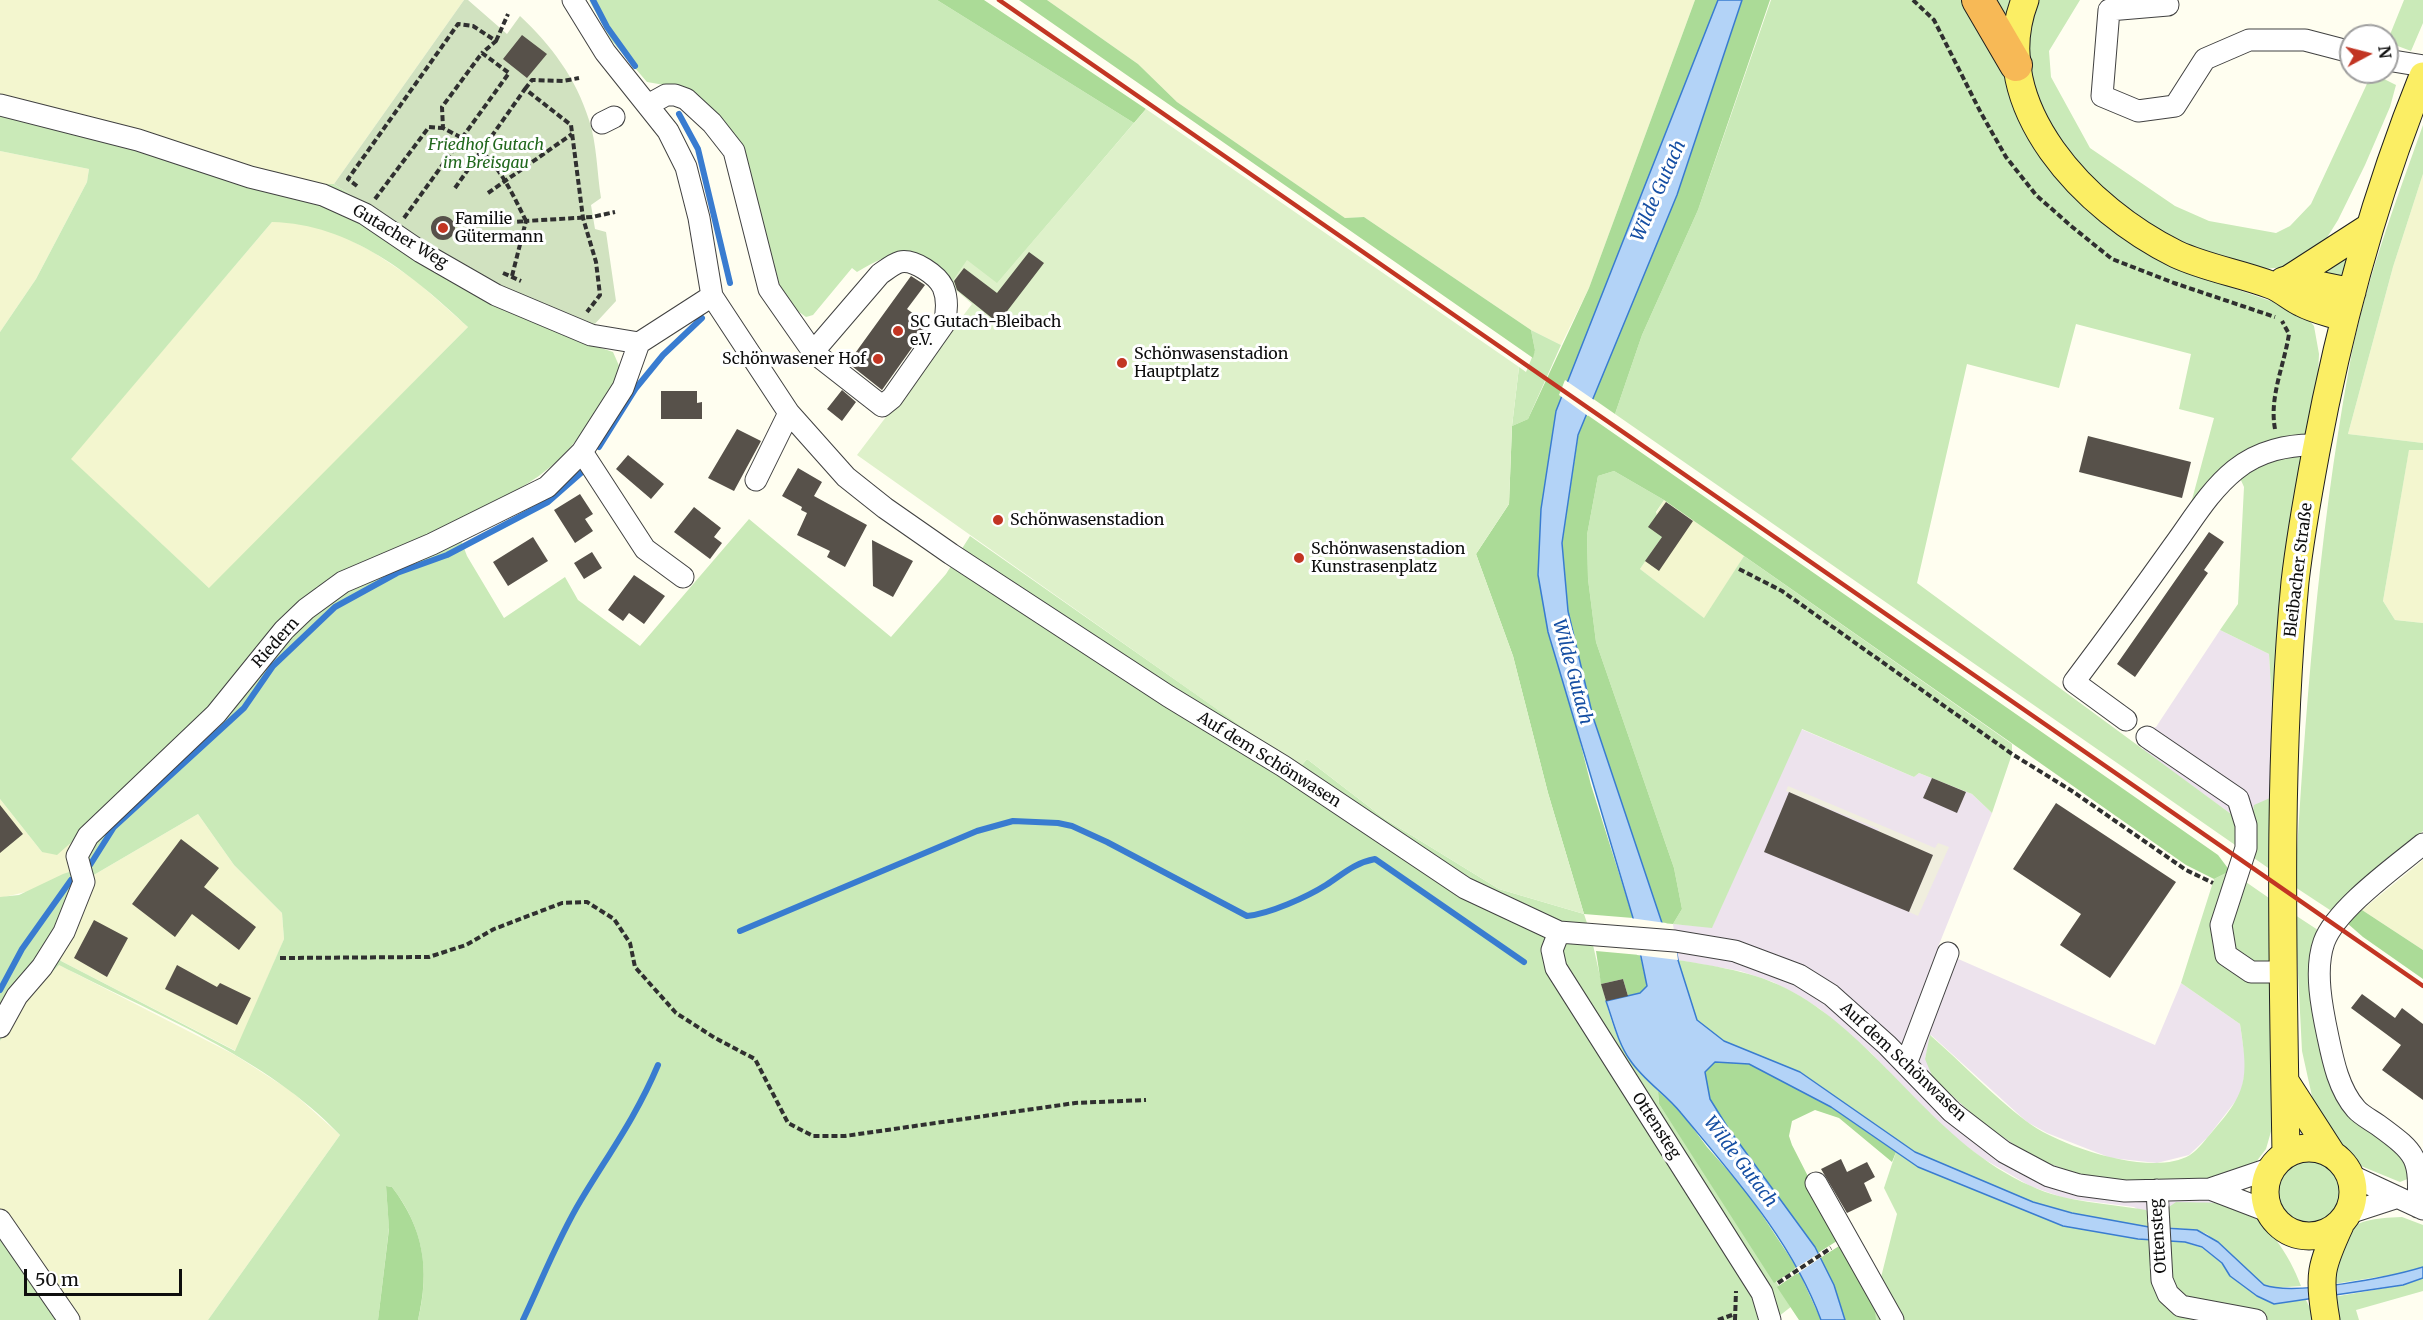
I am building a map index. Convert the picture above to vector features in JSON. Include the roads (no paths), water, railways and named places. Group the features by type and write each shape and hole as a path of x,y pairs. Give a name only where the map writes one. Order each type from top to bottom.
{"highway":[{"path":"1978,0 2016,65"}],"main road":[{"path":"2025,0 2015,35 2016,65 2026,102 2045,138 2069,171 2107,209 2147,238 2176,254 2214,269 2281,282 2352,292"},
{"name":"Bleibacher Straße","path":"2279,1161 2284,1081 2285,768 2290,650 2304,518 2317,445 2345,318 2368,228 2423,76"},
{"path":"2281,282 2368,228"},
{"path":"2281,282 2302,303 2345,318"},
{"path":"2284,1081 2332,1154 2343,1163 2350,1175 2354,1194 2324,1260 2320,1280 2325,1314"},
{"path":"2320,1280 2277,1221 2265,1192 2279,1161 2314,1148 2332,1154"},
{"path":"2277,1221 2299,1236 2313,1237 2328,1233 2344,1219"}],"street":[{"name":"Auf dem Schönwasen","path":"573,0 605,52 668,131 686,167 699,218 712,296 789,413 846,477 951,554 1168,696 1282,766 1465,888 1559,932 1676,941 1734,951 1799,975 1831,995 1906,1064 1952,1112 2004,1152 2049,1176 2097,1188 2210,1189 2279,1161"},
{"path":"2168,4 2109,10 2102,96 2138,111 2175,106 2205,59 2249,40 2305,40 2339,49"},
{"path":"2399,62 2423,66"},
{"path":"648,105 666,95 686,99 712,123 734,151 769,289 813,352 882,406 897,391 944,324 947,311 942,285 920,266 909,262 891,267 880,274 813,352"},
{"name":"Gutacher Weg","path":"0,105 138,140 250,177 375,206 421,252 496,295 591,335 639,343"},
{"path":"639,343 712,296"},
{"name":"Riedern","path":"0,1027 16,996 42,967 64,932 84,882 76,856 87,836 216,714 285,630 306,609 343,582 432,544 547,487 582,452 623,388 639,343"},
{"path":"756,480 789,413"},
{"path":"2126,720 2074,682 2175,545 2193,515 2236,469 2278,447 2295,444 2317,445"},
{"path":"582,452 645,549 682,577"},
{"path":"2147,737 2238,800 2246,825 2246,848 2221,925 2226,955 2251,972 2283,972"},
{"path":"2350,1175 2420,1208 2421,1170 2414,1157 2397,1138 2356,1109 2335,1070 2324,1017 2320,967 2324,944 2333,924 2423,844"},
{"name":"Ottensteg","path":"1559,932 1552,950 1556,969 1762,1293 1770,1320"},
{"path":"1906,1064 1947,953"},
{"path":"1816,1183 1893,1320"},
{"name":"Auf dem Schönwasen","path":"2210,1189 2277,1221"},
{"name":"Ottensteg","path":"2157,1190 2162,1280 2168,1294 2181,1305 2256,1320"},
{"path":"2344,1219 2395,1197"},
{"path":"0,1220 69,1320"}],"water":[{"name":"Wilde Gutach","path":"1718,0 1742,0 1677,195 1578,435 1562,543 1568,611 1593,717 1662,923 1675,941 1678,960 1697,1020 1724,1041 1800,1072 1915,1152 2033,1202 2072,1213 2149,1227 2197,1230 2218,1242 2264,1285 2278,1288 2319,1287 2389,1276 2423,1267 2423,1278 2403,1285 2274,1304 2257,1296 2230,1276 2222,1263 2202,1247 2185,1242 2138,1239 2063,1226 1918,1167 1831,1107 1749,1064 1715,1062 1705,1072 1710,1099 1728,1128 1815,1247 1834,1285 1845,1320 1821,1320 1794,1263 1760,1211 1681,1113 1636,1068 1622,1046 1606,1001 1640,993 1647,986 1633,918 1548,632 1538,575 1541,509 1556,411"}],"waterway":[{"path":"593,0 607,27 635,66"},
{"path":"679,114 698,149 730,283"},
{"path":"599,447 636,388 663,355 702,318"},
{"path":"90,865 114,827 244,708 273,666 335,607 397,573 447,555 548,502 581,473"},
{"path":"740,931 977,831 1013,821 1058,823 1072,826 1247,916 1266,912 1298,900 1355,866 1375,859 1524,962"},
{"path":"0,990 22,949 71,880"},
{"path":"523,1320 573,1214 632,1118 658,1065"}],"railway":[{"path":"999,0 2423,986"}],"place":[{"name":"Familie Gütermann","path":"443,228"},
{"name":"SC Gutach-Bleibach e.V.","path":"898,331"},
{"name":"Schönwasener Hof","path":"878,359"},
{"name":"Schönwasenstadion Hauptplatz","path":"1122,363"},
{"name":"Schönwasenstadion","path":"998,520"},
{"name":"Schönwasenstadion Kunstrasenplatz","path":"1299,558"}],"park label":[{"name":"Friedhof Gutach im Breisgau","path":"486,154"}]}
